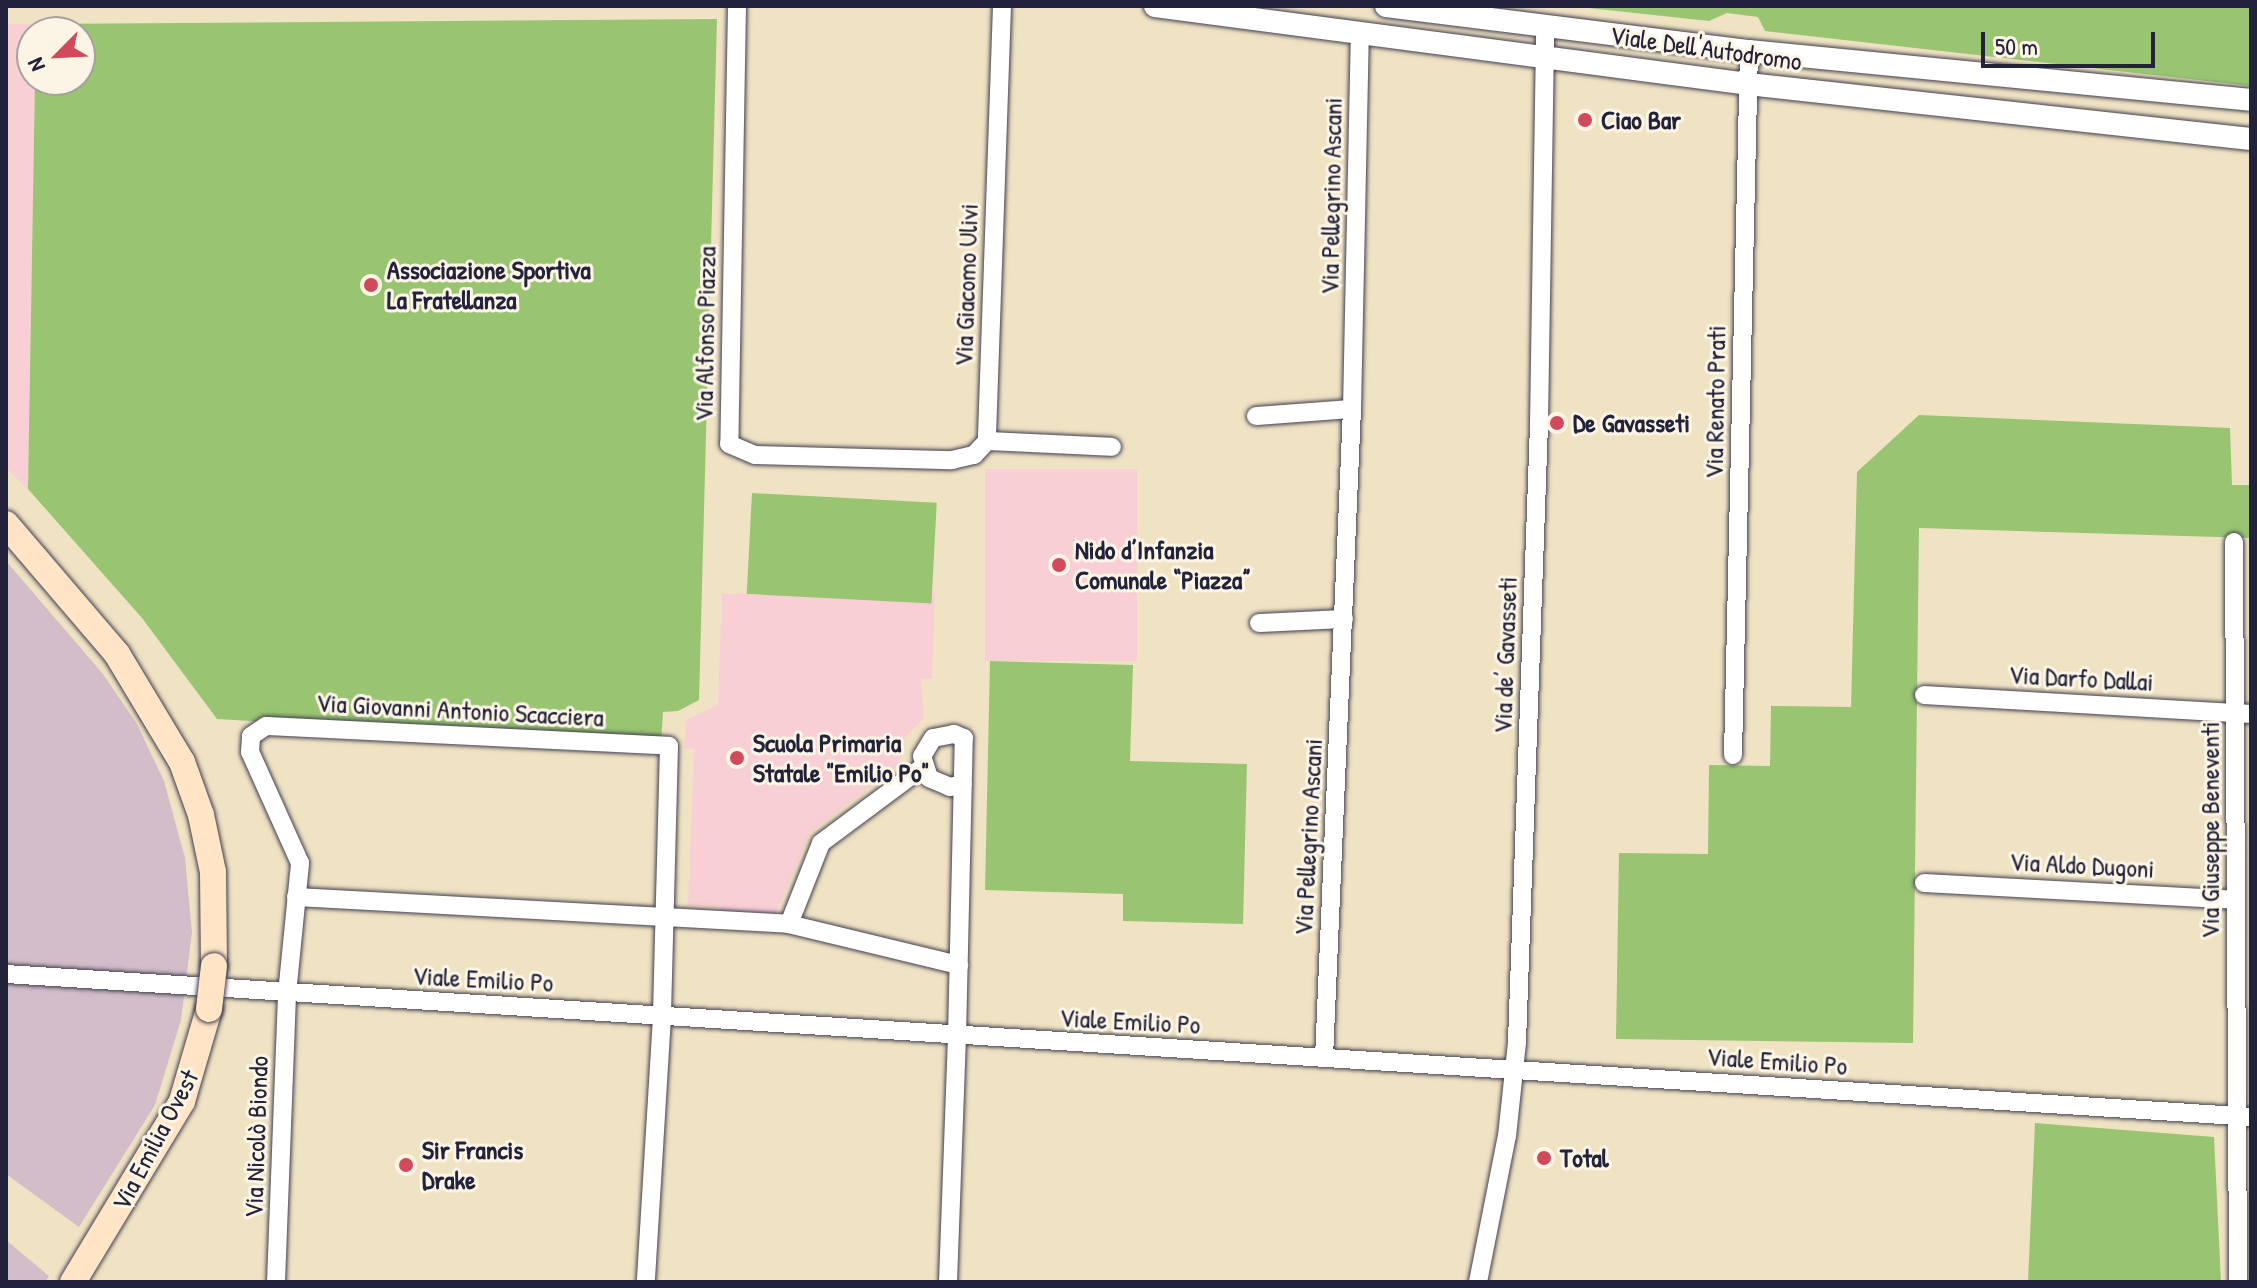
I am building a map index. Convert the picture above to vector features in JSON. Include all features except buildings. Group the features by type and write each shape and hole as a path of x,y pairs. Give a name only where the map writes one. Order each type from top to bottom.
{"main road":[{"name":"Via Emilia Ovest","path":"6,524 117,654 182,762 201,815 213,872 214,966 209,1009 182,1101 73,1282"}],"street":[{"name":"Via Alfonso Piazza","path":"737,6 729,444 755,455 952,460 974,455 987,441"},
{"name":"Via Giacomo Ulivi","path":"987,441 1002,6"},
{"name":"Viale Dell'Autodromo","path":"1155,6 1544,54 1748,84 2251,139"},
{"name":"Viale Dell'Autodromo","path":"1386,6 1749,51 2251,100"},
{"name":"Via de’ Gavasseti","path":"1478,1282 1507,1136 1514,1070 1539,439 1545,27"},
{"name":"Via Pellegrino Ascani","path":"1324,1058 1352,409 1360,32"},
{"name":"Via Renato Prati","path":"1733,755 1749,51"},
{"path":"1256,416 1352,409"},
{"path":"987,441 1112,447"},
{"name":"Via Giuseppe Beneventi","path":"2234,542 2243,713 2236,900 2244,1117 2238,1282"},
{"path":"1259,623 1344,619"},
{"name":"Via Darfo Dallai","path":"1924,695 2243,713"},
{"name":"Via Giovanni Antonio Scacciera","path":"287,994 300,863 248,744 256,729 266,726 669,746 662,1017 646,1282"},
{"path":"948,1282 957,1037 959,965 963,784 964,738 954,734 933,738 922,756 923,767 938,785 963,784"},
{"path":"789,924 821,843 923,767"},
{"name":"Via Aldo Dugoni","path":"1924,883 2236,900"},
{"path":"296,897 789,924 959,965"},
{"name":"Viale Emilio Po","path":"6,974 2244,1117"},
{"name":"Via Nicolò Biondo","path":"276,1282 287,994"}],"shaded area":[{"path":"6,24 16,24 16,96 35,96 28,489 6,468"},
{"name":"Nido d’Infanzia Comunale “Piazza”","path":"985,469 1137,469 1137,661 985,661"},
{"path":"6,561 103,674 137,724 164,781 185,858 192,932 181,1020 155,1105 79,1227 6,1174"},
{"name":"Scuola Primaria Statale \"Emilio Po\"","path":"935,593 932,679 921,678 924,718 905,737 900,764 810,833 775,915 721,916 721,907 688,905 694,749 684,748 686,720 718,705 722,594"},
{"path":"6,1240 49,1276 45,1282 6,1282"}],"green space":[{"path":"1570,6 2251,6 2251,86 1765,31 1758,17 1727,13 1709,21"},
{"name":"Associazione Sportiva La Fratellanza","path":"717,19 699,700 678,711 663,712 661,744 217,719 142,618 28,489 35,96 96,96 96,24"},
{"path":"1919,415 2230,428 2232,485 2251,485 2251,538 1919,528 1913,1043 1616,1039 1619,853 1708,854 1709,765 1770,766 1771,706 1851,707 1857,472"},
{"path":"752,493 937,503 931,604 747,594"},
{"path":"990,661 1133,665 1130,761 1247,764 1243,924 1123,921 1123,894 985,890"},
{"path":"2035,1123 2214,1137 2221,1282 2028,1282"}],"place":[{"name":"Ciao Bar","path":"1585,120"},
{"name":"Associazione Sportiva La Fratellanza","path":"371,285"},
{"name":"De Gavasseti","path":"1557,423"},
{"name":"Nido d’Infanzia Comunale “Piazza”","path":"1059,565"},
{"name":"Scuola Primaria Statale \"Emilio Po\"","path":"737,758"},
{"name":"Total","path":"1544,1158"},
{"name":"Sir Francis Drake","path":"406,1165"}]}
